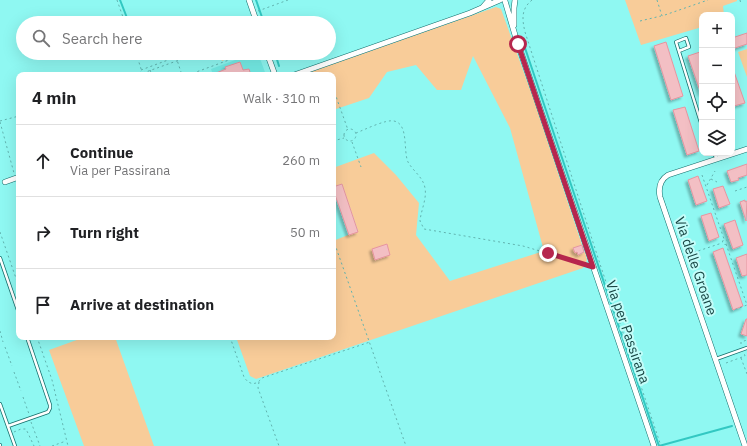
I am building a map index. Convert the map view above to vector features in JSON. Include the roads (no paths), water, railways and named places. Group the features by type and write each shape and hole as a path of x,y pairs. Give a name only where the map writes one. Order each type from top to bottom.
{"street":[{"path":"249,0 255,16"},
{"path":"480,9 489,0"},
{"path":"303,72 470,14 502,0 510,2 516,0"},
{"name":"Via per Passirana","path":"502,0 654,446"},
{"name":"Via per Passirana","path":"516,0 514,20 518,44"},
{"path":"270,60 274,72"},
{"name":"Via delle Groane","path":"745,446 660,197 659,188 662,180 668,175 747,149"},
{"path":"2,183 16,176"}],"lane":[{"path":"679,51 689,48 686,38 676,42 700,120"},
{"path":"0,258 16,304"},
{"path":"8,426 48,412 50,408 28,340"},
{"path":"715,359 747,348"},
{"path":"0,404 15,446"}],"waterway":[{"path":"120,0 126,16"},
{"path":"256,0 262,16"},
{"path":"523,42 659,446"},
{"path":"277,60 279,66"},
{"path":"659,446 732,426"}]}
